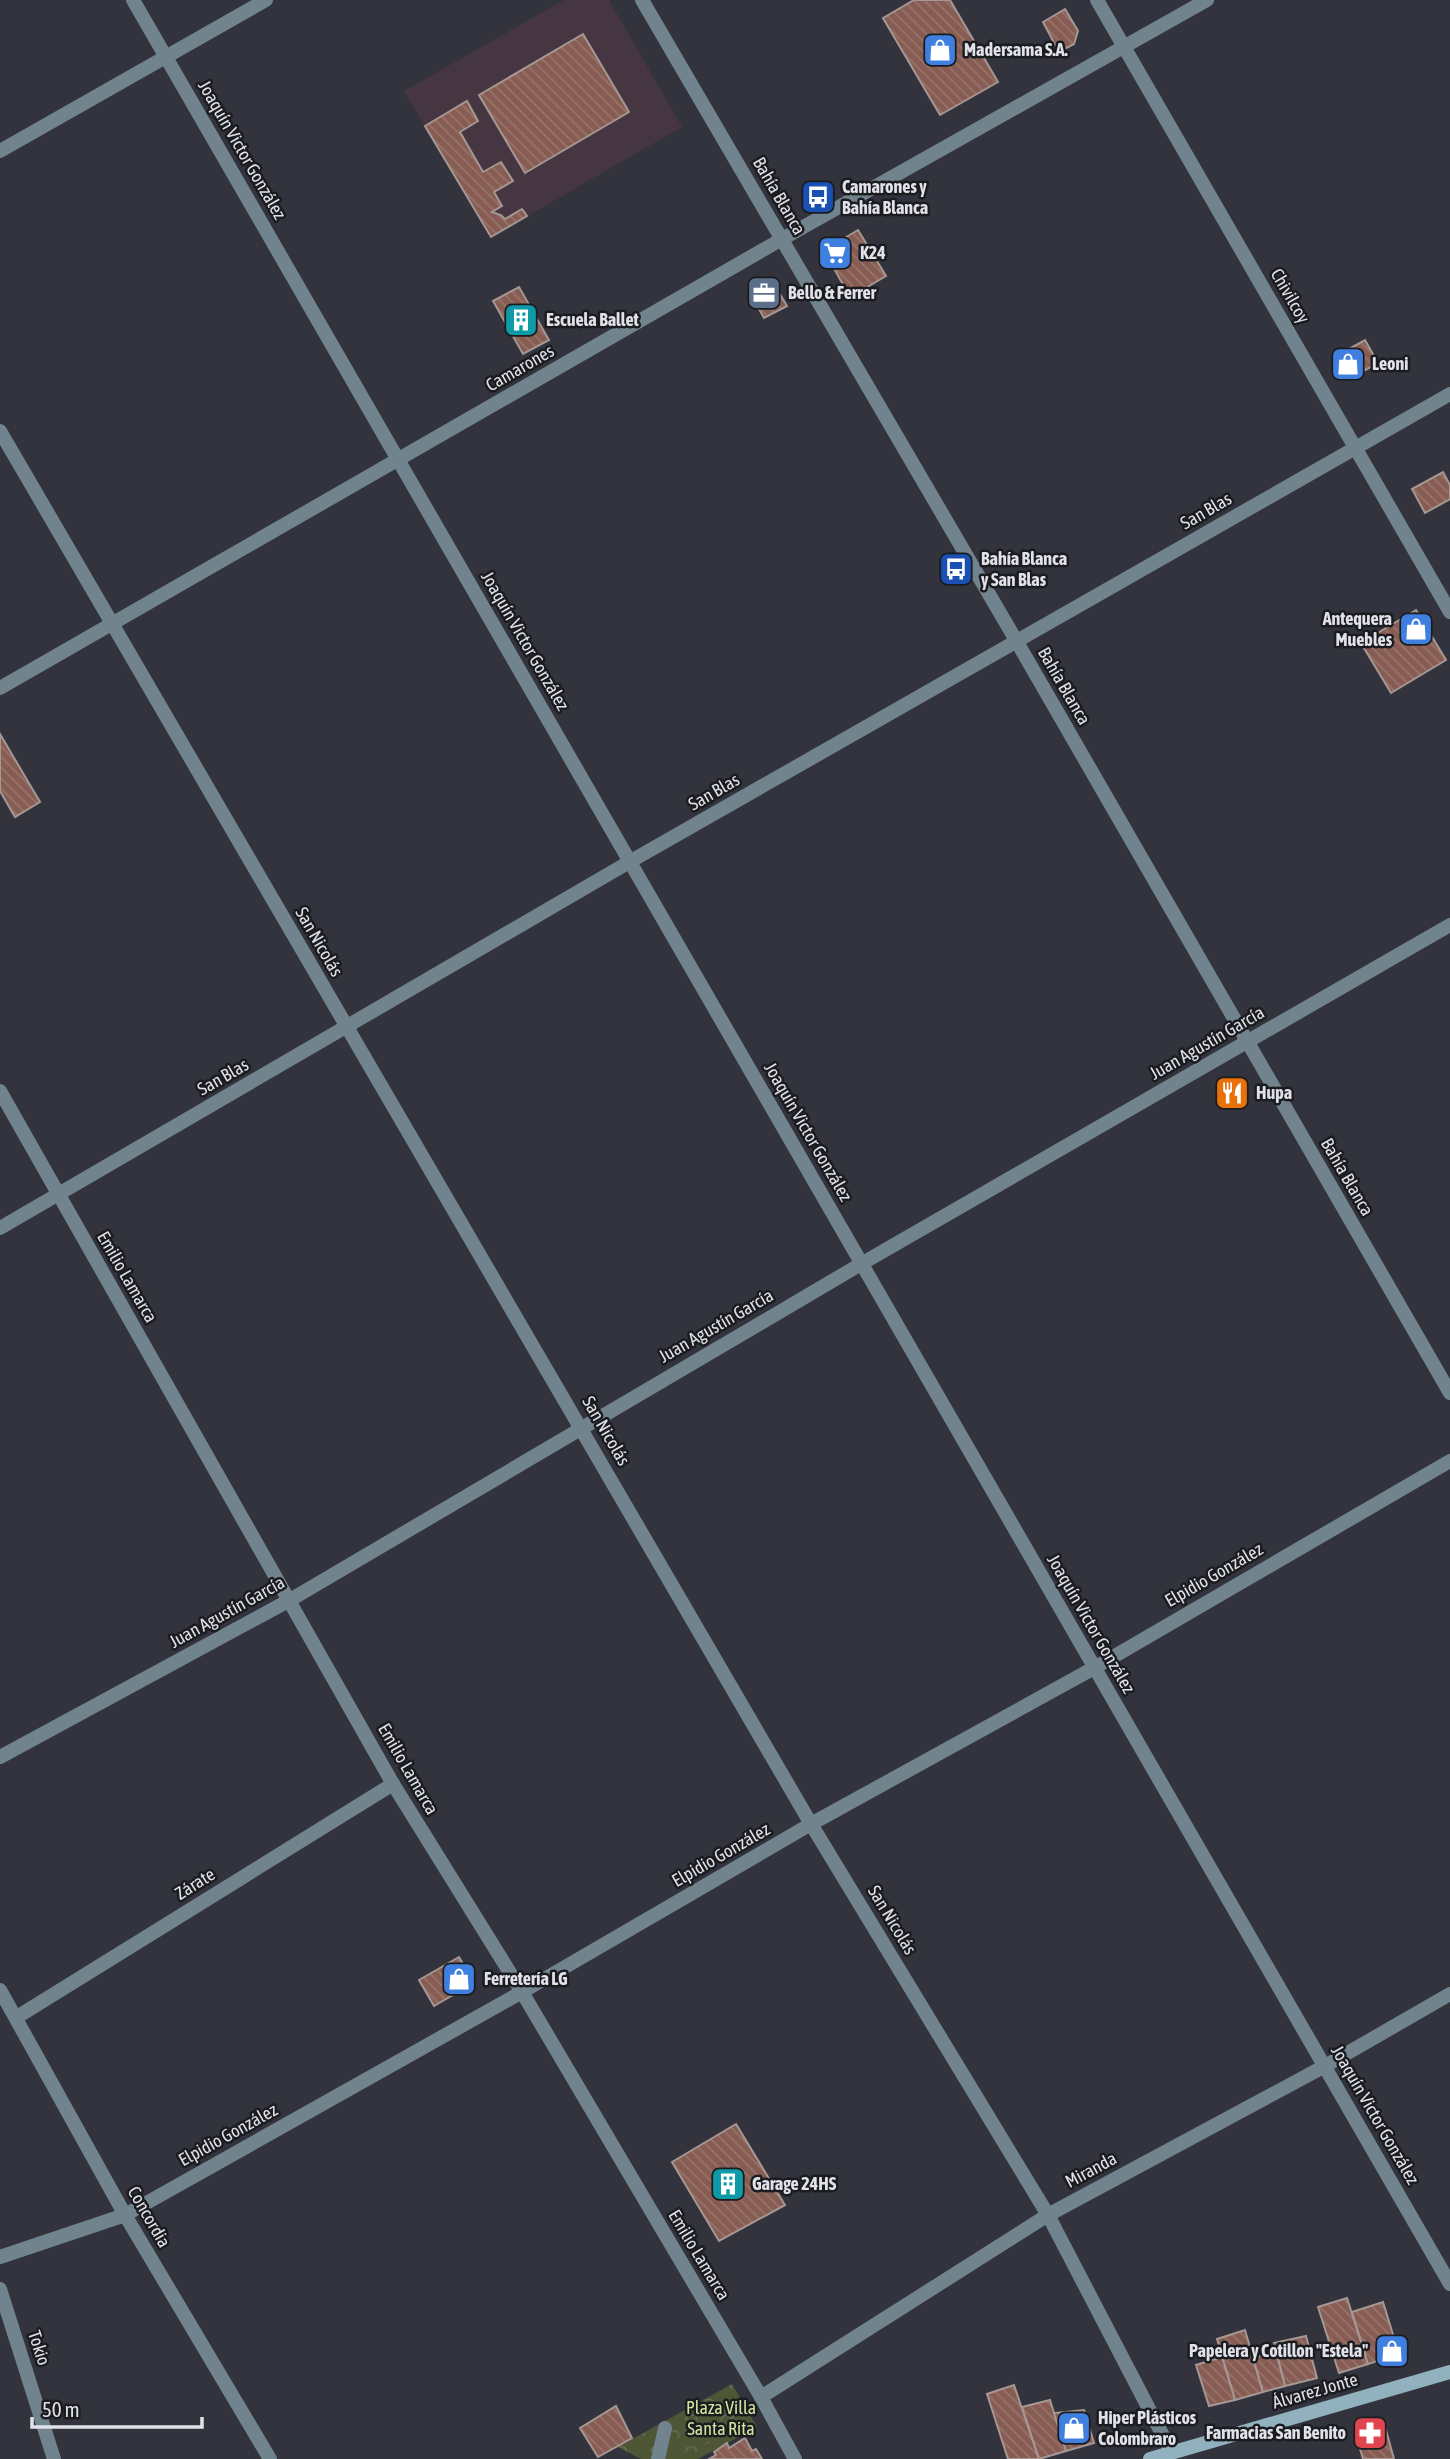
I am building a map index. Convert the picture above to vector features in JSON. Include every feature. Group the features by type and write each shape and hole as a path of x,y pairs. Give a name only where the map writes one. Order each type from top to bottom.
{"street":[{"name":"Joaquín Victor González","path":"133,0 1450,2284"},
{"path":"0,151 266,0"},
{"name":"Bahía Blanca","path":"642,0 1017,642 1450,1393"},
{"name":"Chivilcoy","path":"1097,0 1450,612"},
{"name":"Camarones","path":"0,688 782,239 1207,0"},
{"name":"San Blas","path":"0,1228 631,861 1450,394"},
{"name":"San Nicolás","path":"0,431 582,1427 811,1825 1048,2215 1172,2453"},
{"name":"Juan Agustín García","path":"0,1757 290,1600 861,1264 1450,925"},
{"name":"Emilio Lamarca","path":"0,1091 393,1784 522,1992 795,2459"},
{"name":"Elpidio González","path":"0,2258 125,2215 522,1992 811,1825 1094,1668 1450,1461"},
{"name":"Zárate","path":"16,2017 393,1784"},
{"name":"Concordia","path":"0,1990 125,2215 270,2459"},
{"name":"Miranda","path":"761,2397 1048,2215 1325,2066 1450,1994"},
{"name":"Tokio","path":"0,2289 54,2459"},
{"name":"Álvarez Jonte","path":"1150,2459 1450,2372"},
{"path":"658,2459 666,2428"}],"shaded area":[{"path":"564,0 609,0 682,127 491,237 404,91"}],"green space":[{"name":"Plaza Villa Santa Rita","path":"732,2384 757,2427 698,2459 641,2459 618,2447"},
{"path":"724,2399 734,2404 739,2427 717,2439 702,2445 686,2447 678,2445 678,2436 681,2429 692,2416","holes":["719,2405 725,2408 733,2423 732,2429 700,2445 679,2445 682,2431 692,2420"]}],"building":[{"name":"Madersama S.A.","path":"914,0 950,0 998,82 940,115 883,18"},
{"path":"1065,9 1078,31 1074,44 1059,52 1043,22"},
{"path":"583,34 629,112 525,173 479,95"},
{"path":"467,101 478,121 460,132 483,172 501,162 513,181 494,192 502,206 492,212 505,219 522,209 527,216 491,237 425,126"},
{"path":"858,230 886,276 850,297 827,256 830,247"},
{"path":"763,285 777,289 787,306 764,318 750,293"},
{"name":"Escuela Ballet","path":"519,287 549,340 523,354 493,301"},
{"path":"1365,340 1378,363 1349,379 1336,356"},
{"path":"1443,472 1450,485 1450,499 1425,513 1412,489"},
{"path":"1416,610 1446,660 1391,693 1361,643"},
{"path":"0,734 40,802 15,817 0,791"},
{"path":"459,1957 474,1983 434,2006 419,1980"},
{"name":"Garage 24HS","path":"736,2124 785,2205 719,2241 672,2162"},
{"path":"1347,2298 1368,2364 1339,2373 1318,2307"},
{"path":"1383,2302 1399,2354 1368,2364 1352,2312"},
{"path":"1245,2330 1263,2392 1235,2400 1217,2339"},
{"path":"1306,2336 1317,2378 1285,2386 1274,2343"},
{"path":"1276,2352 1285,2386 1263,2392 1253,2358"},
{"path":"1222,2357 1235,2400 1209,2406 1196,2365"},
{"path":"1014,2385 1039,2459 1008,2459 987,2394"},
{"path":"1050,2400 1066,2451 1039,2459 1022,2407"},
{"path":"616,2406 632,2438 598,2457 580,2428"},
{"name":"Hiper Plásticos Colombraro","path":"1084,2410 1094,2443 1066,2451 1054,2413"},
{"path":"1384,2423 1394,2459 1363,2459 1355,2431"},
{"path":"745,2438 752,2451 756,2449 762,2459 709,2459 727,2443 729,2448"}],"place":[{"name":"Madersama S.A.","path":"940,50"},
{"name":"Camarones y Bahía Blanca","path":"818,197"},
{"name":"K24","path":"835,253"},
{"name":"Bello & Ferrer","path":"764,293"},
{"name":"Escuela Ballet","path":"521,320"},
{"name":"Leoni","path":"1348,364"},
{"name":"Bahía Blanca y San Blas","path":"956,569"},
{"name":"Antequera Muebles","path":"1416,629"},
{"name":"Hupa","path":"1232,1093"},
{"name":"Ferretería LG","path":"459,1979"},
{"name":"Garage 24HS","path":"728,2184"},
{"name":"Papelera y Cotillon \"Estela\"","path":"1392,2351"},
{"name":"Hiper Plásticos Colombraro","path":"1074,2428"},
{"name":"Farmacias San Benito","path":"1370,2433"}]}
